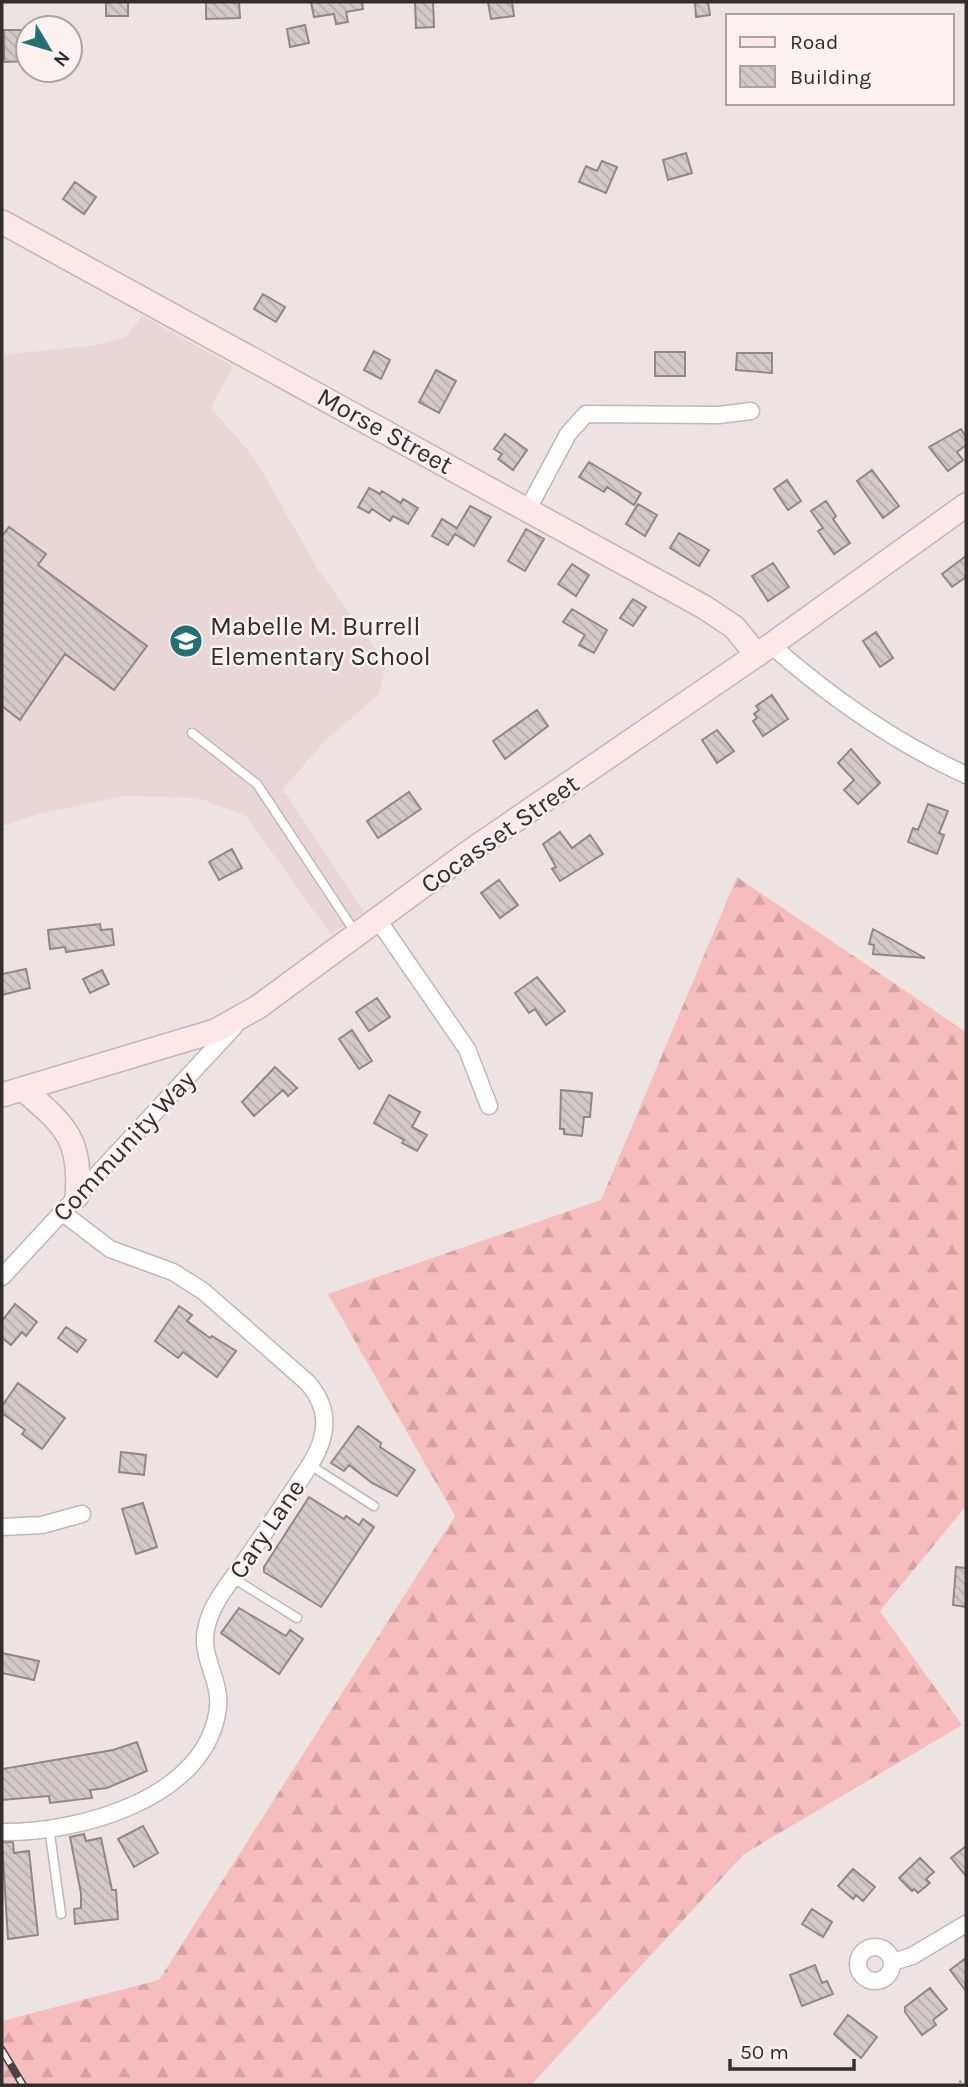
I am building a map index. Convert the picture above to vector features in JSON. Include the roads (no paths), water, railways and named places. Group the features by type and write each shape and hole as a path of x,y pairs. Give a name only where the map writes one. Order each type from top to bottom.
{"main road":[{"name":"Morse Street","path":"2,222 715,613 764,650"},
{"name":"Cocasset Street","path":"13,1092 215,1031 245,1015 469,852 764,650 966,505"},
{"path":"13,1092 59,1119 74,1144 79,1163 70,1205"}],"street":[{"path":"528,509 568,434 586,414 719,415 751,411"},
{"path":"764,650 883,730 966,775"},
{"path":"378,920 467,1049 489,1106"},
{"name":"Community Way","path":"2,1277 245,1015"},
{"name":"Cary Lane","path":"2,1832 49,1827 119,1812 143,1803 163,1790 194,1759 214,1726 218,1706 216,1685 204,1647 206,1626 233,1578 310,1465 324,1442 326,1430 321,1400 308,1382 203,1291 173,1272 110,1249 70,1205"},
{"path":"2,1527 42,1525 82,1514"},
{"path":"893,1962 912,1956 966,1924"}],"lane":[{"path":"192,733 257,784 358,935"},
{"path":"310,1465 374,1506"},
{"path":"233,1578 297,1618"},
{"path":"49,1827 61,1914"}],"railway":[{"path":"2,2050 23,2085"}],"place":[{"name":"Mabelle M. Burrell Elementary School","path":"186,641"}]}
